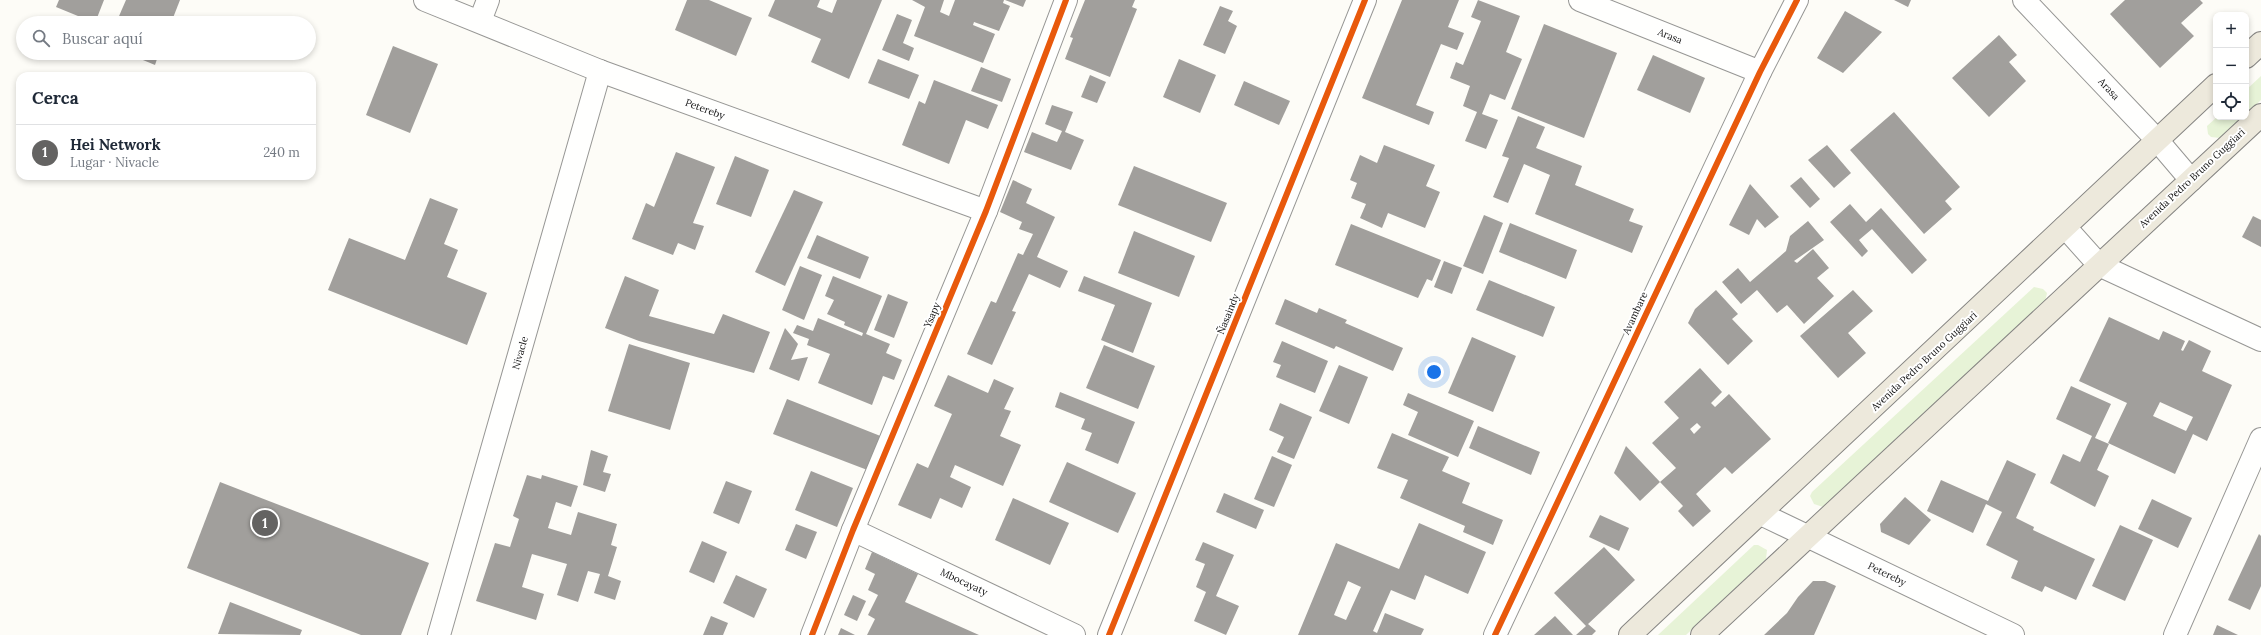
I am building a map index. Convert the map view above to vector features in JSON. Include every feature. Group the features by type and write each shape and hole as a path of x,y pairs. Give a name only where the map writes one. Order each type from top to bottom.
{"main road":[{"path":"2249,54 2261,44"},
{"name":"Avenida Pedro Bruno Guggiari","path":"1630,635 1761,514 2213,88"},
{"name":"Avenida Pedro Bruno Guggiari","path":"1702,635 2261,115"}],"street":[{"name":"Petereby","path":"425,0 480,21 600,71 986,212"},
{"path":"480,21 488,0"},
{"name":"Ysapy","path":"812,635 853,530 986,212 1066,0"},
{"name":"Ñasaindy","path":"1109,635 1365,0"},
{"name":"Arasa","path":"1580,0 1760,72"},
{"name":"Avambare","path":"1495,635 1760,72 1797,0"},
{"name":"Arasa","path":"2024,0 2157,140 2191,180"},
{"name":"Nivacle","path":"439,635 600,71"},
{"path":"2065,228 2099,265 2261,340"},
{"path":"2175,635 2261,439"},
{"name":"Petereby","path":"1761,514 1808,537 1977,627 2014,635"},
{"name":"Mbocayaty","path":"853,530 1074,635"}],"green space":[{"path":"2261,76 2261,100 2249,111 2249,87"},
{"path":"2214,120 2240,120 2220,138 2211,137 2208,134 2207,126"},
{"path":"2034,287 2043,289 2047,293 2045,302 1823,507 1814,504 1810,496 1812,492"},
{"path":"1754,545 1758,545 1767,550 1766,559 1686,635 1658,635"}],"building":[{"path":"59,0 104,0 98,16 78,16 56,7"},
{"path":"126,0 180,0 174,16 119,16"},
{"path":"687,0 709,0 752,18 736,56 675,30"},
{"path":"775,0 820,0 817,7 832,13 837,0 882,0 849,79 811,62 821,39 768,16"},
{"path":"912,0 944,0 940,12 949,16 955,0 1004,0 1003,3 1010,6 999,31 974,22 973,25 995,34 983,63 914,36 925,7"},
{"path":"1005,0 1026,0 1023,7"},
{"path":"1085,0 1135,0 1132,7 1137,9 1110,77 1065,59 1073,38 1070,37"},
{"path":"1402,0 1459,0 1448,27 1464,33 1457,50 1441,44 1416,105 1434,112 1429,125 1362,98"},
{"path":"1478,0 1520,16 1506,52 1522,59 1505,100 1490,94 1482,114 1498,120 1486,149 1465,141 1477,112 1463,106 1470,86 1450,78 1456,62 1463,65 1481,21 1471,17"},
{"path":"1894,0 1911,0 1908,7"},
{"path":"2125,0 2200,0 2203,3 2181,23 2194,36 2160,68 2110,14"},
{"path":"1220,6 1233,11 1228,21 1237,26 1225,54 1203,45"},
{"path":"1845,11 1882,32 1843,73 1817,58"},
{"path":"897,14 912,20 903,43 914,48 909,61 882,50"},
{"path":"1544,24 1617,53 1584,138 1511,109"},
{"path":"1999,35 2017,55 2009,62 2026,81 1989,117 1952,78"},
{"path":"393,46 438,64 410,133 366,115"},
{"path":"1653,55 1705,78 1690,113 1637,90"},
{"path":"878,59 919,75 909,99 868,83"},
{"path":"1179,59 1216,75 1200,113 1163,97"},
{"path":"143,60 157,60 155,65"},
{"path":"981,67 1011,79 1002,102 971,91"},
{"path":"1090,75 1106,82 1097,103 1081,97"},
{"path":"934,80 998,105 988,129 966,120 949,164 902,145 919,101 925,104"},
{"path":"1244,81 1290,101 1279,125 1234,105"},
{"path":"1052,105 1073,112 1065,132 1084,140 1071,170 1024,152 1032,132 1057,142 1062,131 1045,124"},
{"path":"1894,112 1960,187 1945,201 1952,209 1924,234 1850,150"},
{"path":"1518,116 1545,127 1536,148 1582,166 1575,185 1634,209 1629,221 1643,226 1632,253 1535,214 1550,175 1524,164 1508,203 1493,197 1509,158 1502,156"},
{"path":"1384,145 1435,165 1426,186 1440,192 1425,228 1388,213 1382,228 1360,218 1366,204 1351,198 1357,183 1350,180 1360,155 1377,163"},
{"path":"1827,145 1851,173 1834,188 1808,160"},
{"path":"676,152 715,167 693,223 704,226 695,250 678,243 673,255 632,239 646,203 654,207"},
{"path":"735,156 769,170 751,217 716,204"},
{"path":"1134,166 1227,203 1211,242 1118,205"},
{"path":"1801,177 1820,199 1810,208 1790,186"},
{"path":"1013,180 1032,189 1026,203 1055,217 1037,257 1068,271 1060,288 1029,274 1012,311 1016,312 992,365 967,354 991,301 996,303 1018,253 1023,255 1033,234 1019,229 1022,222 1000,212"},
{"path":"1750,184 1779,217 1765,228 1757,219 1749,235 1729,225"},
{"path":"794,190 823,202 785,286 755,272"},
{"path":"430,198 458,209 444,244 458,250 447,277 487,293 467,345 328,290 349,238 405,260"},
{"path":"1850,204 1866,222 1881,208 1927,260 1912,274 1872,229 1859,240 1868,251 1862,257 1830,222"},
{"path":"1484,215 1503,223 1483,274 1463,266"},
{"path":"2253,216 2261,220 2261,247 2242,237"},
{"path":"1808,221 1824,240 1794,261 1797,263 1813,249 1829,268 1817,278 1834,296 1804,324 1787,305 1777,313 1757,290 1741,304 1722,282 1738,268 1750,282 1786,251 1790,236"},
{"path":"1510,223 1577,250 1566,279 1499,252"},
{"path":"1351,224 1441,260 1432,281 1427,279 1418,298 1335,265"},
{"path":"1134,231 1195,256 1179,297 1118,273"},
{"path":"817,235 869,257 860,279 807,258"},
{"path":"1444,261 1462,268 1452,294 1434,287"},
{"path":"800,266 822,275 804,320 782,310"},
{"path":"625,276 659,290 649,316 714,334 723,314 770,332 754,373 639,341 605,328"},
{"path":"833,276 882,296 866,334 890,344 886,353 902,360 894,380 883,376 872,405 818,383 830,354 807,345 809,339 793,333 797,325 813,331 818,318 862,336 863,333 844,325 845,322 827,314 834,300 825,296"},
{"path":"1084,276 1152,303 1133,353 1101,340 1115,305 1078,291"},
{"path":"1489,280 1555,307 1543,337 1476,310"},
{"path":"1716,290 1738,314 1732,319 1753,341 1728,365 1688,323 1695,309"},
{"path":"1853,290 1873,311 1848,333 1866,353 1838,378 1800,336"},
{"path":"888,294 908,302 894,338 874,330"},
{"path":"1285,299 1317,313 1319,308 1347,320 1345,323 1403,348 1393,371 1336,346 1334,349 1275,324"},
{"path":"2109,317 2159,340 2163,331 2185,341 2181,350 2183,351 2189,340 2211,351 2202,371 2232,385 2207,441 2193,434 2175,474 2108,443 2127,403 2079,381","holes":["2160,402 2193,417 2186,431 2153,416"]},
{"path":"785,328 798,344 791,360 808,357 799,381 769,369"},
{"path":"1472,337 1516,356 1493,412 1448,393"},
{"path":"1282,341 1328,361 1315,393 1276,377 1281,365 1273,362"},
{"path":"629,344 690,363 670,430 608,411"},
{"path":"1104,345 1155,366 1138,409 1086,388"},
{"path":"1339,365 1368,377 1349,424 1319,411"},
{"path":"1700,368 1722,392 1711,403 1715,407 1729,394 1771,439 1732,474 1725,467 1696,494 1711,511 1693,527 1678,511 1683,506 1660,482 1676,468 1652,443 1679,418 1664,402","holes":["1697,423 1701,427 1694,434 1690,429"]},
{"path":"948,375 988,393 994,379 1014,388 1004,409 1011,411 1000,436 1021,445 1003,486 955,465 950,477 971,487 962,508 940,498 931,519 898,505 917,463 928,468 952,414 934,406"},
{"path":"2071,386 2111,404 2095,438 2109,444 2097,470 2109,476 2095,507 2050,483 2063,454 2080,462 2092,436 2056,419"},
{"path":"1060,392 1135,422 1118,464 1085,450 1092,433 1081,429 1085,419 1055,407"},
{"path":"1408,393 1474,421 1458,457 1408,435 1418,412 1403,405"},
{"path":"787,399 883,437 870,471 773,434"},
{"path":"1280,403 1312,417 1294,459 1277,452 1284,437 1269,430"},
{"path":"1478,426 1540,452 1531,475 1469,448"},
{"path":"1392,433 1449,457 1442,471 1470,483 1462,503 1503,520 1493,545 1463,532 1465,526 1400,498 1408,480 1377,468"},
{"path":"1626,446 1660,482 1640,501 1614,473"},
{"path":"591,450 608,456 603,472 611,474 605,492 583,485"},
{"path":"1272,456 1292,465 1274,507 1254,499"},
{"path":"2007,460 2036,474 2016,518 2034,527 2033,530 2095,559 2076,600 2045,586 2042,592 2011,578 2018,561 1986,545 2002,512 1986,504 1973,533 1927,511 1941,480 1988,501"},
{"path":"1067,462 1136,493 1118,533 1049,502"},
{"path":"811,471 853,488 837,527 795,510"},
{"path":"527,475 541,479 542,475 578,486 571,507 556,502 548,528 571,535 578,512 617,524 611,545 617,547 608,576 621,581 615,600 594,593 600,574 588,571 578,602 557,595 567,564 532,554 522,587 544,594 536,620 476,601 495,543 510,547 519,519 513,516"},
{"path":"726,481 752,491 739,524 713,513"},
{"path":"220,482 429,563 401,635 361,635 187,568"},
{"path":"1224,493 1264,510 1256,529 1216,512"},
{"path":"1905,497 1931,520 1909,545 1881,532 1880,524"},
{"path":"1013,498 1069,523 1050,565 995,540"},
{"path":"2152,499 2192,518 2178,548 2138,529"},
{"path":"1600,515 1629,528 1619,551 1589,537"},
{"path":"1419,523 1486,552 1468,594 1425,575 1415,600 1391,590 1373,631 1377,633 1385,613 1424,629 1421,635 1298,635 1336,543 1399,569","holes":["1348,581 1361,587 1346,620 1334,615"]},
{"path":"796,524 817,532 806,559 785,550"},
{"path":"2120,525 2153,540 2125,601 2092,586"},
{"path":"2259,534 2261,536 2261,586 2250,610 2228,600"},
{"path":"702,541 727,552 714,583 689,572"},
{"path":"1203,542 1234,555 1216,596 1239,606 1226,635 1194,621 1206,592 1196,587 1205,564 1195,560"},
{"path":"1604,547 1635,580 1588,624 1596,631 1592,635 1576,635 1586,626 1554,593"},
{"path":"872,552 918,574 905,602 979,635 867,635 875,619 868,615 878,595 868,590 875,574 865,569"},
{"path":"736,575 767,589 754,618 723,603"},
{"path":"1813,581 1825,581 1836,586 1814,635 1764,635 1787,613 1798,597"},
{"path":"853,595 866,601 857,621 844,615"},
{"path":"230,602 302,630 300,635 218,634"},
{"path":"711,616 728,623 723,635 703,635"},
{"path":"1555,616 1573,635 1534,635"},
{"path":"2217,625 2238,635 2213,635"},
{"path":"841,628 855,635 838,635"}],"cycle path":[{"path":"812,635 853,530 986,211 1066,0"},
{"path":"1109,635 1365,0"},
{"path":"1495,635 1760,72 1797,0"}],"place":[{"name":"Hei Network","path":"265,523"}]}
